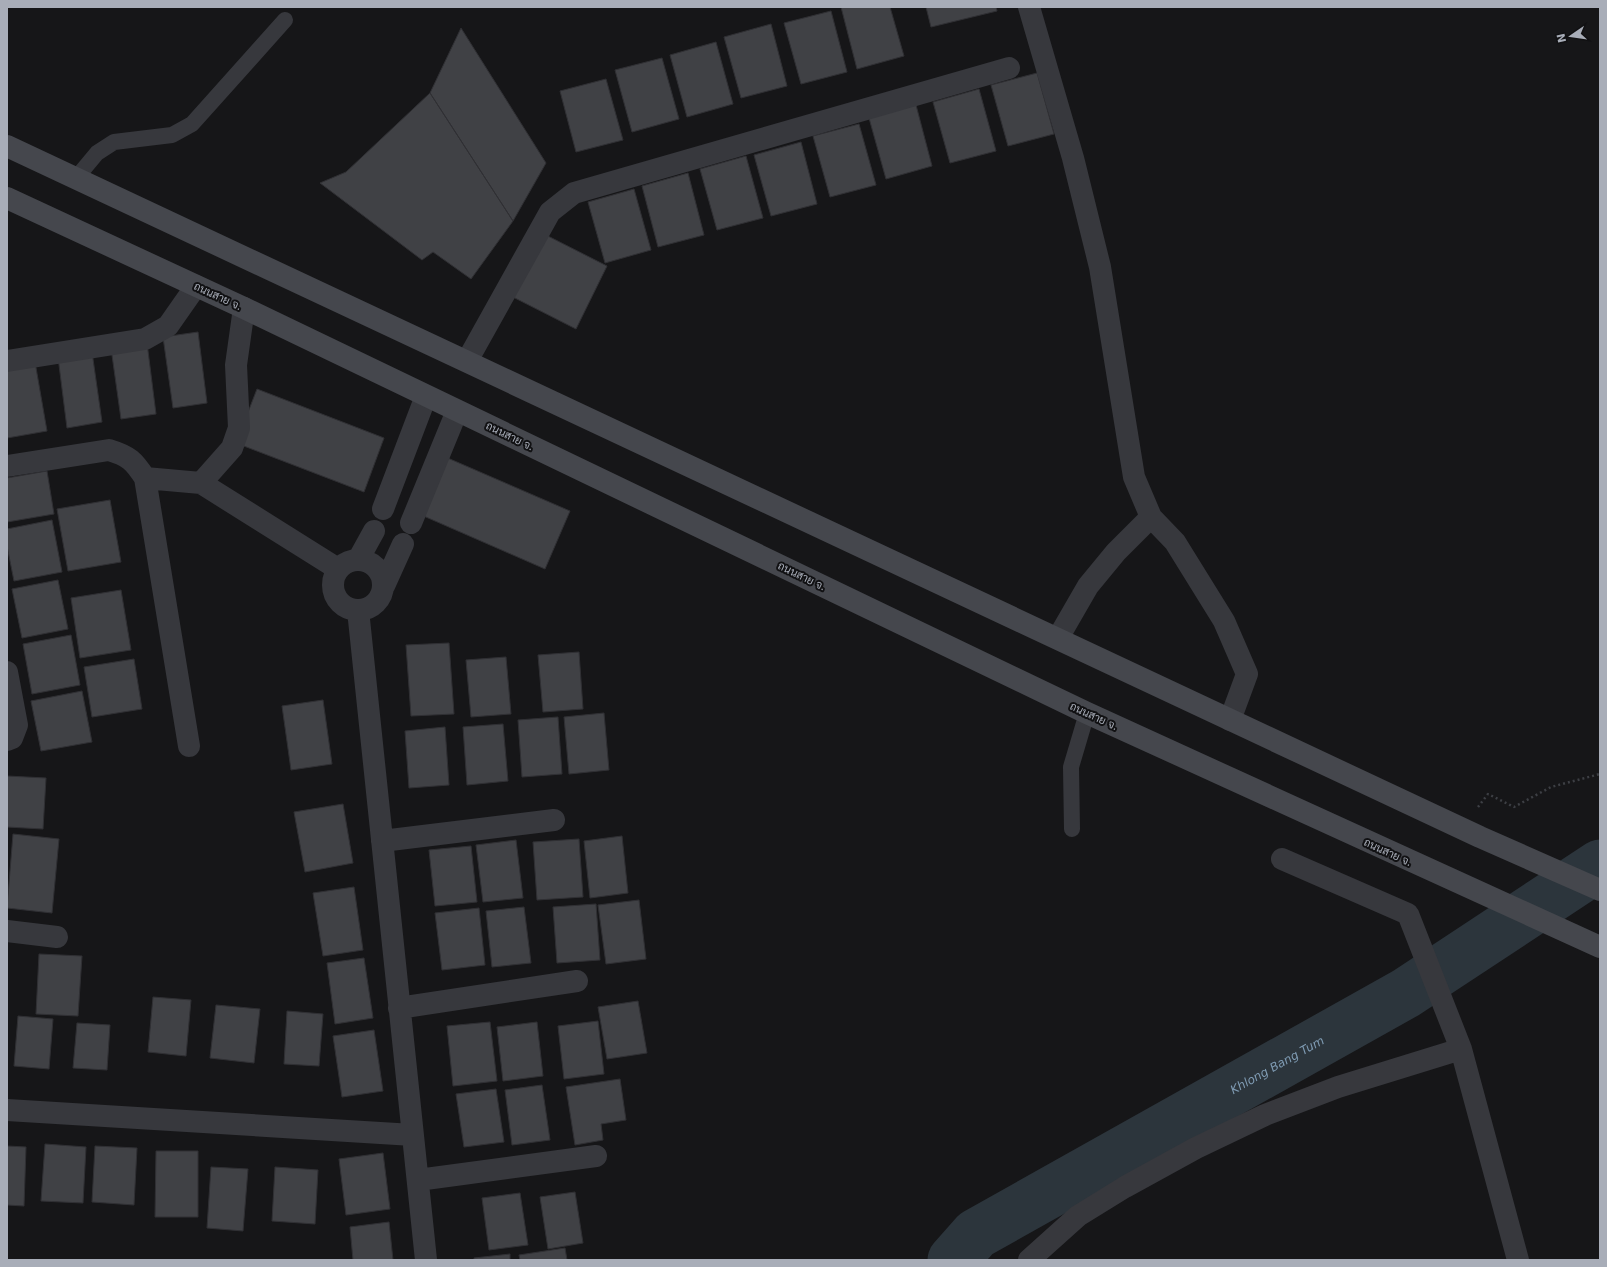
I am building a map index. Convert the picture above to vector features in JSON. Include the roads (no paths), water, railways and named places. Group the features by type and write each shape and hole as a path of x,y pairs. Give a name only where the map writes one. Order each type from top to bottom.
{"main road":[{"path":"7,146 1471,833 1600,890"},
{"name":"ถนนสาย จ.","path":"7,198 244,308 1087,713 1444,878 1600,947"}],"street":[{"path":"1029,7 1073,158 1100,267 1134,477 1151,517 1175,542 1224,621 1247,674 1230,720"},
{"path":"467,361 550,212 574,193 1009,68"},
{"path":"7,361 145,339 168,326 196,286"},
{"path":"200,483 232,448 239,428 236,365 244,308"},
{"path":"383,509 426,396"},
{"path":"411,523 457,411"},
{"path":"7,466 109,450 123,454 134,462 145,478 189,746"},
{"path":"145,478 200,483 338,569"},
{"path":"1058,638 1088,586 1116,552 1151,517"},
{"path":"358,560 374,531"},
{"path":"384,586 381,573 371,563 358,560 347,562 338,569 334,579 334,590 338,601 347,608 358,610 368,608 376,603 382,596 384,586 403,544"},
{"path":"358,610 426,1260"},
{"path":"7,672 17,725 12,738 7,740"},
{"path":"382,841 554,820"},
{"path":"1282,859 1408,914 1461,1049 1518,1260"},
{"path":"7,931 57,937"},
{"path":"400,1008 577,981"},
{"path":"1029,1260 1078,1216 1196,1148 1265,1115 1338,1087 1461,1049"},
{"path":"7,1110 413,1134"},
{"path":"418,1180 596,1156"}],"lane":[{"path":"77,178 97,152 114,142 172,135 192,124 285,20"},
{"path":"1072,829 1070,768 1087,713"}],"waterway":[{"name":"Khlong Bang Tum","path":"953,1260 976,1234 1406,993 1600,865"}]}
